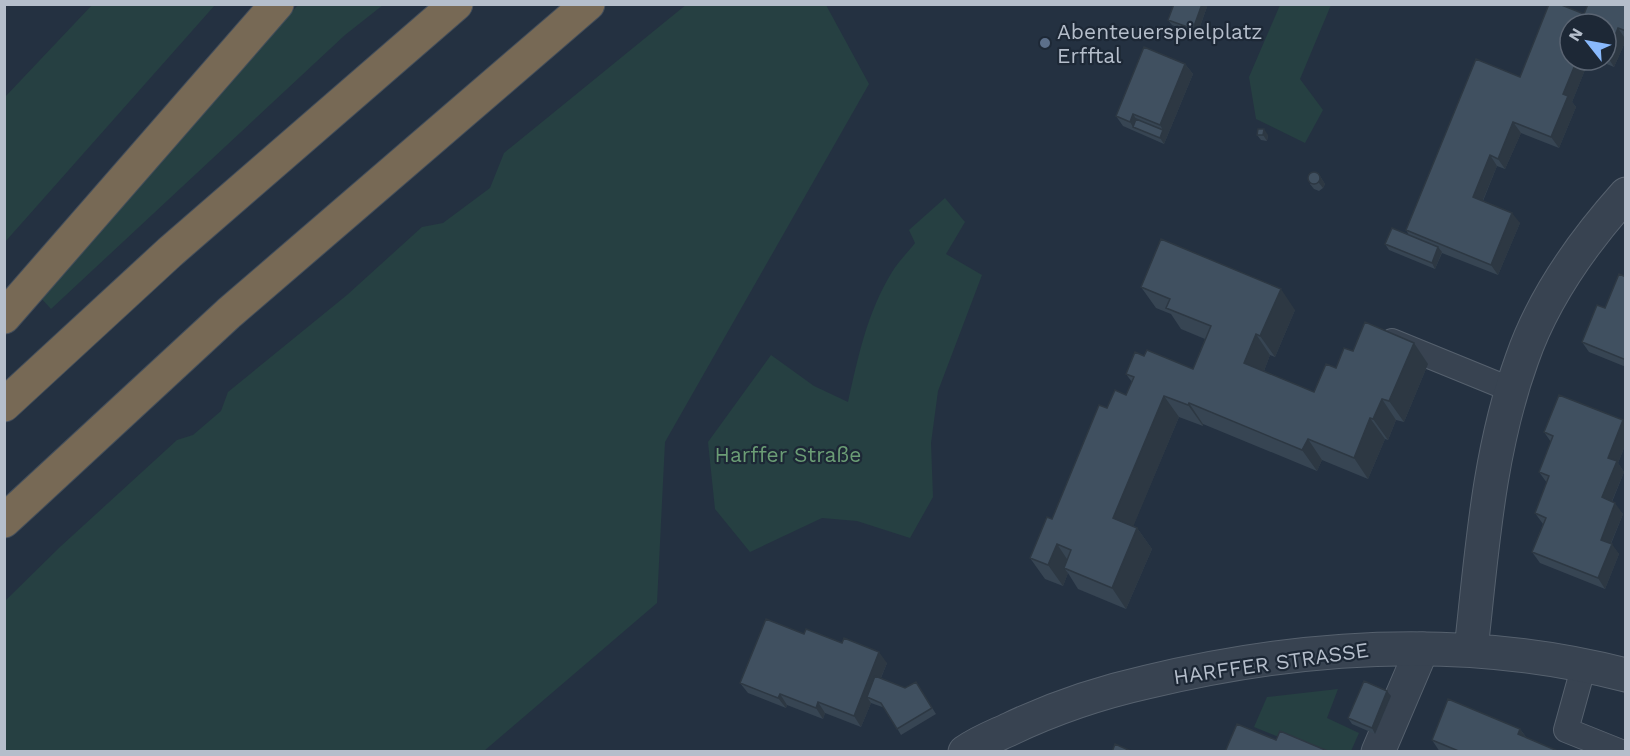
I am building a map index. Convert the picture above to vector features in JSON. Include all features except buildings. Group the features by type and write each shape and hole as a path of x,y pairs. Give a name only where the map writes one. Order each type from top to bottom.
{"highway":[{"path":"4,317 277,4"},
{"path":"4,405 170,252 456,4"},
{"path":"4,521 229,313 588,4"}],"street":[{"path":"1471,650 1494,462 1522,357 1550,299 1591,237 1626,194"},
{"name":"HARFFER STRASSE","path":"965,752 1048,711 1096,694 1194,670 1330,651 1382,647 1471,650 1584,665 1626,675"},
{"path":"1378,752 1422,649"}],"lane":[{"path":"1375,334 1512,390"},
{"path":"1584,665 1566,730 1621,752"}],"green space":[{"path":"93,4 215,5 5,242 5,97"},
{"path":"687,4 826,5 869,84 665,442 657,603 484,751 5,751 5,601 60,547 177,440 193,435 221,411 228,392 347,295 422,227 443,223 490,188 504,153"},
{"path":"298,5 383,5 345,35 51,309 40,297"},
{"path":"1280,5 1331,5 1300,79 1323,110 1305,143 1256,119 1249,77"},
{"name":"Harffer Straße","path":"945,198 965,222 946,254 982,275 938,391 931,443 933,497 910,538 857,521 822,518 750,552 715,509 708,442 771,355 814,386 848,402 860,352 876,303 894,268 915,243 909,230"},
{"path":"1338,689 1327,718 1359,733 1351,751 1314,751 1254,727 1267,697"}],"place":[{"name":"Abenteuerspielplatz Erfftal","path":"1045,43"}]}
